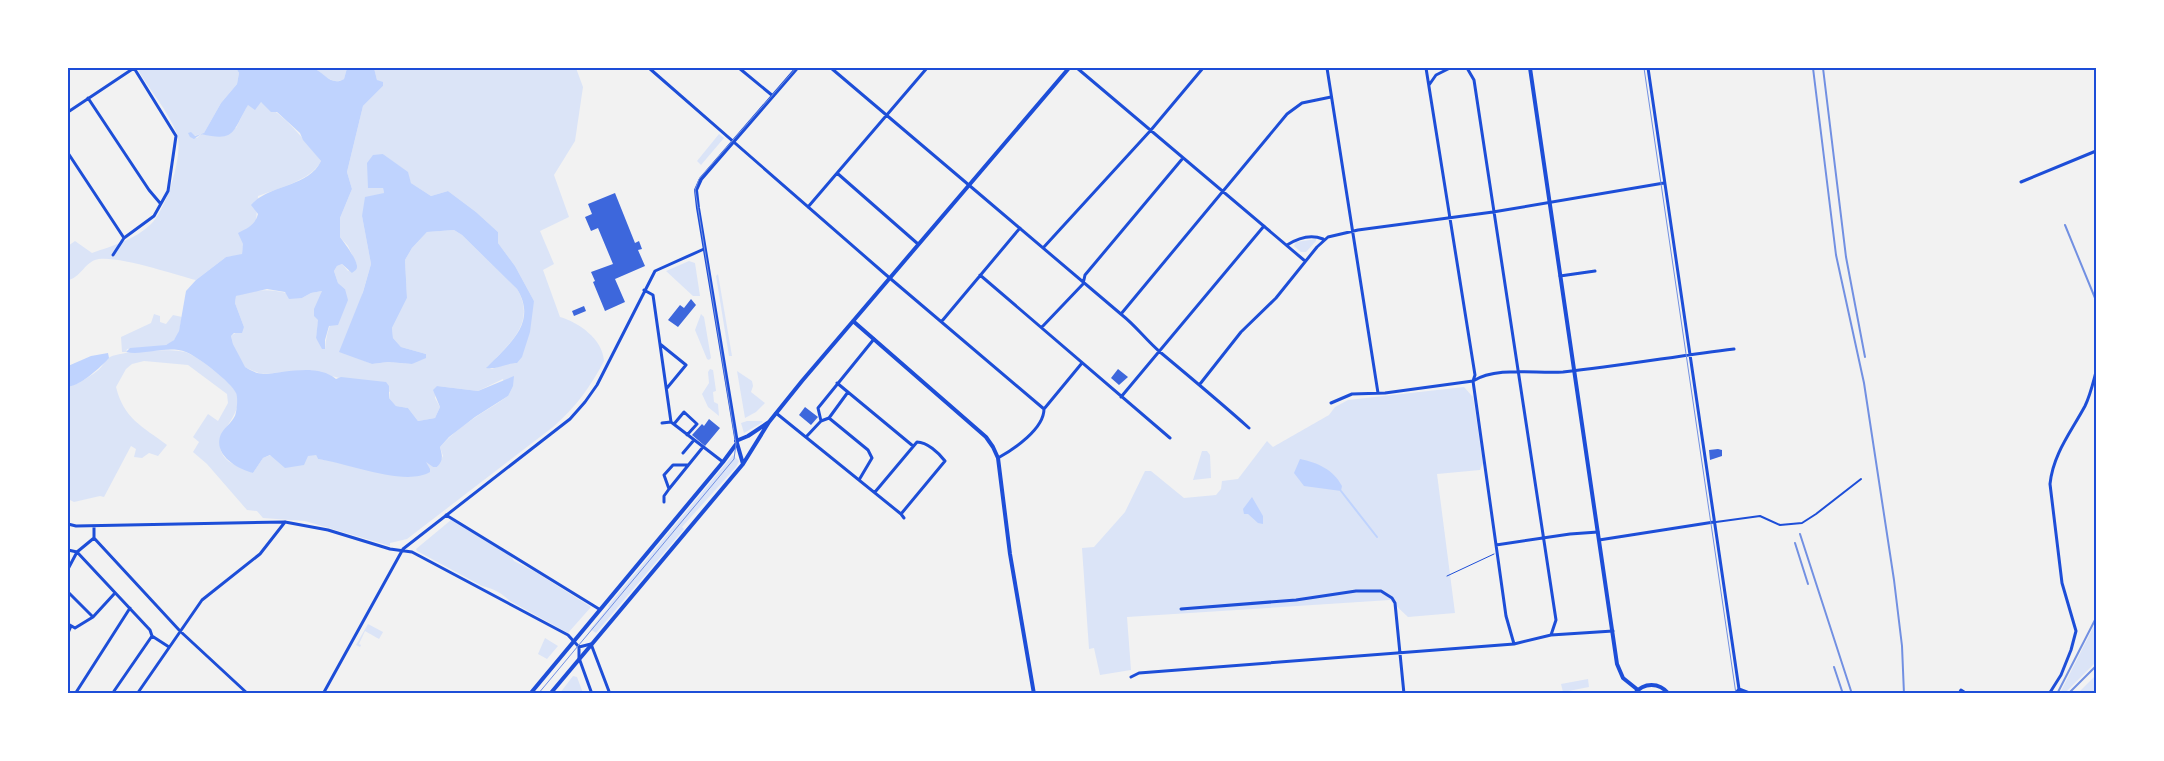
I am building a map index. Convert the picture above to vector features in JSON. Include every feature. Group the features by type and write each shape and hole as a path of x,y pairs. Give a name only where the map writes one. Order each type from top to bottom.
{"street":[{"path":"68,112 134,68 176,136 168,191 154,216 124,238 113,255"},
{"path":"649,68 1044,409"},
{"path":"740,68 773,96"},
{"path":"743,464 736,442 704,249 697,202 697,186 797,68"},
{"path":"831,68 1020,228 1083,284 1121,314 1158,351 1200,384 1249,428"},
{"path":"808,207 927,68"},
{"path":"550,694 743,464 776,413 918,244 1070,68"},
{"path":"1076,68 1305,261"},
{"path":"1043,248 1150,130 1203,68"},
{"path":"1327,68 1378,393"},
{"path":"1426,68 1475,375 1473,381 1506,616 1514,644"},
{"path":"1440,68 1448,68"},
{"path":"1429,86 1436,75 1448,68"},
{"path":"1467,68 1474,80 1556,620 1551,635"},
{"path":"1530,68 1612,631 1620,674 1636,692 1645,685 1654,684 1663,688 1669,694"},
{"path":"1648,68 1740,691"},
{"path":"1121,314 1288,114 1302,103 1331,97"},
{"path":"88,98 149,190 160,203"},
{"path":"2020,182 2096,151"},
{"path":"68,153 124,238"},
{"path":"1042,327 1083,284 1085,275 1183,158"},
{"path":"837,173 918,244"},
{"path":"1200,384 1242,332 1276,298 1305,261 1324,240 1334,235 1493,212 1664,183"},
{"path":"1121,397 1264,226"},
{"path":"942,321 1020,228"},
{"path":"1287,245 1295,240 1316,236 1324,240"},
{"path":"323,694 403,549 570,419 586,402 610,361 655,271 704,249"},
{"path":"1560,276 1595,271"},
{"path":"980,275 1170,438"},
{"path":"644,290 653,295 672,423"},
{"path":"853,321 986,437 993,446 998,458 1010,554 1034,694"},
{"path":"820,421 818,408 874,339"},
{"path":"660,343 686,365 666,388"},
{"path":"1331,403 1352,394 1378,393 1473,381 1486,376 1518,372 1574,370 1734,349"},
{"path":"998,458 1025,440 1044,417 1044,409 1082,363"},
{"path":"2048,694 2061,675 2076,631 2062,583 2050,484 2052,468 2086,404 2096,372"},
{"path":"837,383 913,446"},
{"path":"806,437 820,421 829,418 848,392"},
{"path":"672,423 684,412 697,424 687,435"},
{"path":"776,413 875,492 904,518"},
{"path":"829,418 868,450 872,458 860,480"},
{"path":"530,694 723,462 736,442 769,422"},
{"path":"662,423 672,423 723,462"},
{"path":"683,452 694,440"},
{"path":"875,492 913,446 917,442 923,442 945,461 901,514"},
{"path":"664,502 664,496 669,488 703,447"},
{"path":"669,488 664,475 673,465 688,465"},
{"path":"446,515 599,609"},
{"path":"137,694 202,600 260,554 285,522"},
{"path":"68,524 94,526 285,522 328,530 390,549 403,549 412,552 573,640 579,647 579,658 592,694"},
{"path":"1599,540 1714,522"},
{"path":"94,526 94,538 180,631 248,694"},
{"path":"1496,545 1543,537 1598,532"},
{"path":"68,569 78,552 94,538"},
{"path":"68,550 78,552 150,630 152,636 169,647"},
{"path":"1181,608 1296,600 1356,591 1380,591 1392,598 1395,603 1398,652 1401,658 1404,694"},
{"path":"68,592 93,617"},
{"path":"68,633 69,625 75,628 93,617 115,593"},
{"path":"75,694 130,608"},
{"path":"1131,677 1140,673 1514,644 1551,635 1612,631"},
{"path":"112,694 152,636"},
{"path":"579,647 591,644"},
{"path":"591,644 610,694"},
{"path":"1959,694 1961,690 1966,694"},
{"path":"1730,694 1740,691 1752,694"}],"lane":[{"path":"1714,522 1760,516 1780,525 1802,523 1861,479"}],"path":[{"path":"1447,576 1497,553"}],"shaded area":[{"path":"137,68 236,68 239,73 237,84 221,103 204,133 190,137 197,138 201,134 236,128 248,104 261,102 286,121 321,161 316,168 302,179 258,196 256,222 246,237 242,255 226,257 196,280 129,262 103,259 91,262 76,277 68,280 68,246 75,241 92,253 123,242 151,224 157,217 168,195 178,155 179,143 177,134 169,117"},
{"path":"313,68 347,68 344,79 335,81"},
{"path":"374,68 576,68 583,87 575,141 554,175 569,217 540,231 554,264 543,270 560,317 582,327 594,339 603,353 604,361 582,396 553,427 407,539 390,543 390,546 305,521 263,518 257,511 247,510 207,464 193,452 199,442 193,437 208,414 218,421 228,403 227,394 188,365 144,361 132,364 126,369 116,387 119,398 135,421 167,445 158,456 149,453 142,458 134,457 136,449 131,446 104,497 100,496 74,502 68,499 68,386 87,378 99,370 108,358 116,355 158,350 185,352 205,363 221,376 236,392 238,401 236,410 220,442 221,450 226,459 253,473 263,458 271,455 316,455 318,459 354,467 425,460 433,467 437,467 443,456 440,447 447,439 464,425 508,396 503,379 478,391 437,386 435,398 440,407 435,418 418,421 408,408 396,406 389,398 390,392 310,370 261,374 244,367 233,344 231,336 244,327 235,303 236,296 253,291 269,290 302,298 311,293 322,291 316,338 325,349 330,326 345,289 338,283 334,271 337,266 342,264 348,271 357,265 348,246 340,237 340,218 352,189 347,172 363,106 383,86 377,80","holes":["383,154 407,172 411,183 431,196 448,191 476,212 498,232 498,243 515,266 534,301 508,363 492,369 487,367 518,332 524,312 522,301 517,289 462,235 454,230 427,232 412,248 405,260 407,298 392,328 393,338 401,347 426,354 412,364 388,362 372,364 345,353 371,264 362,216 384,193 383,188 374,188"]},
{"path":"719,134 724,138 701,165 697,161"},
{"path":"1316,239 1306,252 1301,252 1294,246 1296,242"},
{"path":"689,261 695,263 700,296 693,296 666,271"},
{"path":"718,274 732,356 729,356 716,276"},
{"path":"154,314 160,316 160,322 166,324 173,315 182,317 176,338 164,345 152,348 127,349 126,352 122,352 121,337 151,323"},
{"path":"701,314 704,317 711,358 709,360 695,330"},
{"path":"710,369 713,370 716,391 713,392 714,402 718,404 719,416 708,407 702,394 709,383 708,372"},
{"path":"737,371 752,381 751,392 765,403 756,412 745,418"},
{"path":"1464,387 1473,397 1483,463 1480,470 1437,474 1455,613 1408,617 1390,600 1127,617 1131,670 1100,675 1094,648 1089,649 1082,548 1094,547 1125,512 1145,471 1151,471 1184,498 1216,495 1221,489 1222,481 1238,479 1267,441 1273,447 1329,415 1335,407 1348,400"},
{"path":"747,421 763,422 744,433 741,423"},
{"path":"1202,451 1207,451 1210,455 1211,478 1193,480"},
{"path":"733,455 739,461 736,467 682,527 684,529 596,633 590,629 609,607"},
{"path":"451,520 511,556 514,561 534,571 591,607 568,633 510,601 491,588 482,586 417,551 416,549"},
{"path":"2096,622 2096,662 2065,693 2060,693"},
{"path":"368,624 383,632 379,639 365,631 359,644 361,645 360,647 356,645"},
{"path":"545,638 558,646 547,659 538,654"},
{"path":"2096,675 2096,693 2078,693"},
{"path":"573,676 577,677 583,693 560,693"},
{"path":"1588,679 1589,687 1563,692 1561,684"}],"water":[{"path":"236,68 313,68 331,80 339,81 344,79 347,68 374,68 377,80 383,82 383,86 363,106 347,172 352,189 340,218 340,237 353,256 357,267 352,273 342,264 337,266 334,271 338,283 345,289 348,300 338,325 329,326 325,340 325,349 322,349 316,338 318,320 314,316 314,309 322,291 311,293 302,298 289,299 285,292 267,289 236,296 235,303 244,327 242,333 234,333 231,336 245,367 254,372 263,374 310,370 320,371 336,379 341,377 386,382 389,386 389,398 396,406 408,408 418,421 435,418 440,407 433,390 437,386 478,391 514,376 513,386 508,396 475,417 449,437 440,447 442,460 437,467 433,467 426,462 430,472 419,476 391,476 318,459 316,455 308,456 304,465 285,468 270,455 263,458 253,473 247,471 228,460 220,448 221,434 234,418 237,408 236,393 228,383 206,364 186,352 163,350 140,353 126,352 130,348 166,345 174,340 179,331 186,291 196,280 226,257 242,254 243,244 238,233 253,224 258,214 251,205 268,193 307,176 315,170 321,161 303,140 300,133 277,112 271,112 261,102 255,110 248,105 232,133 221,137 201,134 204,133 221,103 237,84 239,73"},
{"path":"191,132 195,136 201,134 194,139 188,133"},
{"path":"383,154 408,172 411,183 431,196 448,191 476,212 498,232 498,243 515,266 534,301 530,332 522,357 517,363 486,368 518,332 524,312 523,301 517,289 462,235 454,230 427,232 412,248 405,260 407,298 392,328 393,338 401,347 426,354 426,358 412,364 388,362 372,364 339,352 363,292 371,264 362,216 365,197 384,193 383,188 368,188 367,163 373,155"},
{"path":"108,353 109,358 96,371 78,384 68,386 68,366 91,356"},
{"path":"1300,459 1330,471 1342,486 1341,491 1304,486 1294,473"},
{"path":"1252,497 1263,516 1263,524 1258,523 1248,514 1244,514 1243,509"}],"building":[{"path":"615,193 635,243 639,241 642,249 638,250 645,266 615,279 625,302 605,311 591,272 613,264 598,228 591,231 585,217 592,214 588,204"},
{"path":"691,299 696,305 678,327 668,320 680,305 684,308"},
{"path":"584,306 586,311 574,316 572,311"},
{"path":"1118,369 1128,377 1119,385 1111,378"},
{"path":"805,407 818,417 811,425 799,415"},
{"path":"709,419 720,428 705,446 692,435 702,424 704,426"},
{"path":"1709,450 1722,450 1722,456 1710,460"}],"waterway":[{"path":"1341,491 1377,537"}],"tram line":[{"path":"538,694 734,459 736,444 695,190 699,179 796,68"},
{"path":"1644,68 1736,694"}],"railway":[{"path":"1813,68 1836,255 1864,383 1894,580 1902,646 1904,694"},
{"path":"1823,68 1846,257 1865,357"},
{"path":"2065,225 2095,298 2096,326"},
{"path":"1800,534 1852,694"},
{"path":"1795,543 1808,584"},
{"path":"2057,694 2096,618"},
{"path":"2068,694 2096,666"},
{"path":"1834,667 1843,694"}]}
